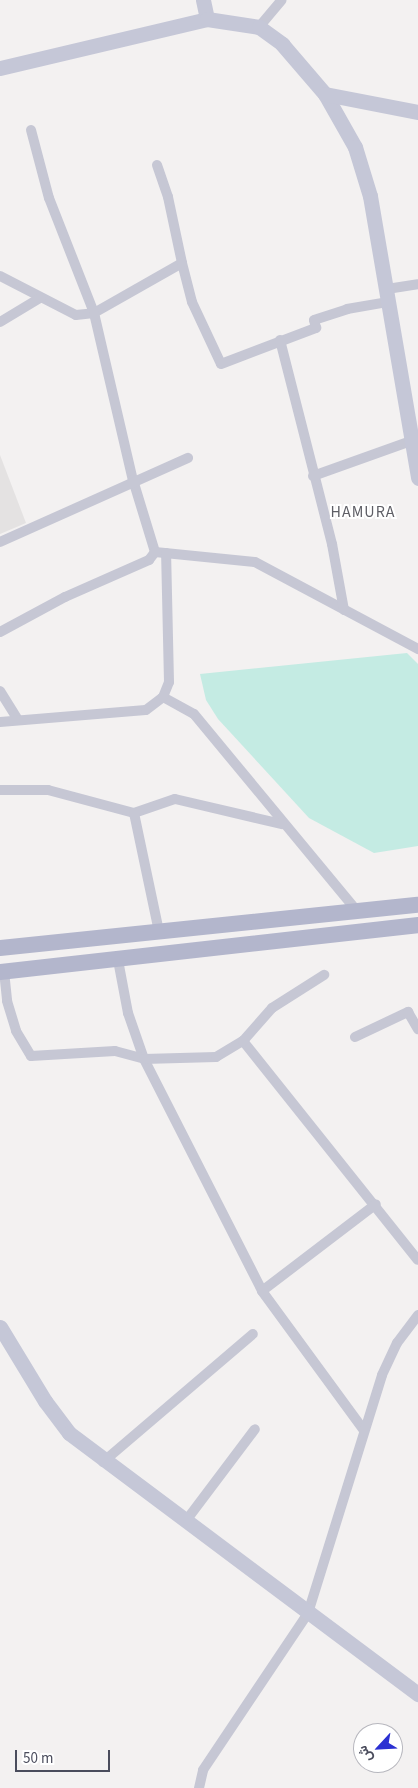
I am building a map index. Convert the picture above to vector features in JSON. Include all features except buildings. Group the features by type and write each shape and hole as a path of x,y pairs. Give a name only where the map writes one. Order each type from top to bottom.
{"main road":[{"path":"203,0 206,19"},
{"path":"0,68 206,19 259,27 282,44 325,94 356,148 370,196 418,478"},
{"path":"325,94 418,112"},
{"path":"0,948 418,905"},
{"path":"2,971 118,960 418,925"},
{"path":"0,1327 45,1402 69,1433 103,1462 418,1694"}],"street":[{"path":"259,27 282,0"},
{"path":"0,722 146,710 163,697 169,682 161,553 133,480 94,313 49,198 31,130"},
{"path":"157,165 168,197 192,302 221,364 280,340 316,328 314,320 418,284"},
{"path":"0,276 76,315 94,313 182,264"},
{"path":"0,322 40,298"},
{"path":"280,340 344,610"},
{"path":"313,476 411,441"},
{"path":"0,542 133,480 188,458"},
{"path":"0,632 64,597 161,553 255,562 418,649"},
{"path":"0,691 18,720"},
{"path":"163,697 194,714 282,824 357,911"},
{"path":"0,790 48,790 134,813 175,799 282,824"},
{"path":"134,813 160,932"},
{"path":"118,960 128,1013 144,1059 262,1291 363,1429"},
{"path":"2,971 7,1001 16,1032 31,1056 115,1051 144,1059 216,1057 243,1042 272,1008 324,975"},
{"path":"356,1037 408,1012 418,1029"},
{"path":"243,1042 376,1204 418,1260"},
{"path":"262,1291 376,1204"},
{"path":"199,1788 203,1770 308,1614 363,1429 397,1343 418,1315"},
{"path":"103,1462 253,1334"},
{"path":"185,1522 255,1428"}],"shaded area":[{"path":"0,455 26,523 0,534"}],"green space":[{"path":"407,653 418,664 418,846 374,853 309,818 218,719 206,700 200,674"}],"district":[{"name":"HAMURA","path":"363,512"}]}
